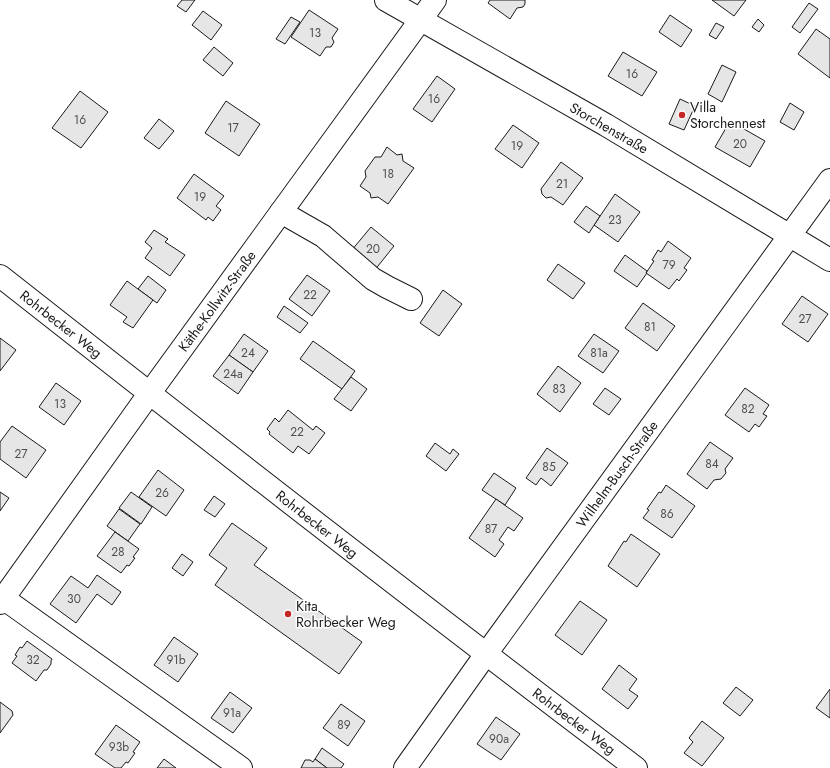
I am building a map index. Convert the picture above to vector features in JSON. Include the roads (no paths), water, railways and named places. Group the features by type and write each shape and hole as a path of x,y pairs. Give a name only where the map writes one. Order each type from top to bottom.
{"street":[{"name":"Storchenstraße","path":"386,0 606,125 830,260"},
{"name":"Käthe-Kollwitz-Straße","path":"2,600 149,394 435,0"},
{"name":"Wilhelm-Busch-Straße","path":"405,768 830,180"},
{"path":"281,212 323,236 373,279 411,299"},
{"name":"Rohrbecker Weg","path":"0,276 149,394 636,768"},
{"path":"2,600 240,768"}],"place":[{"name":"Villa Storchennest","path":"682,115"},
{"name":"Kita Rohrbecker Weg","path":"288,614"}]}
